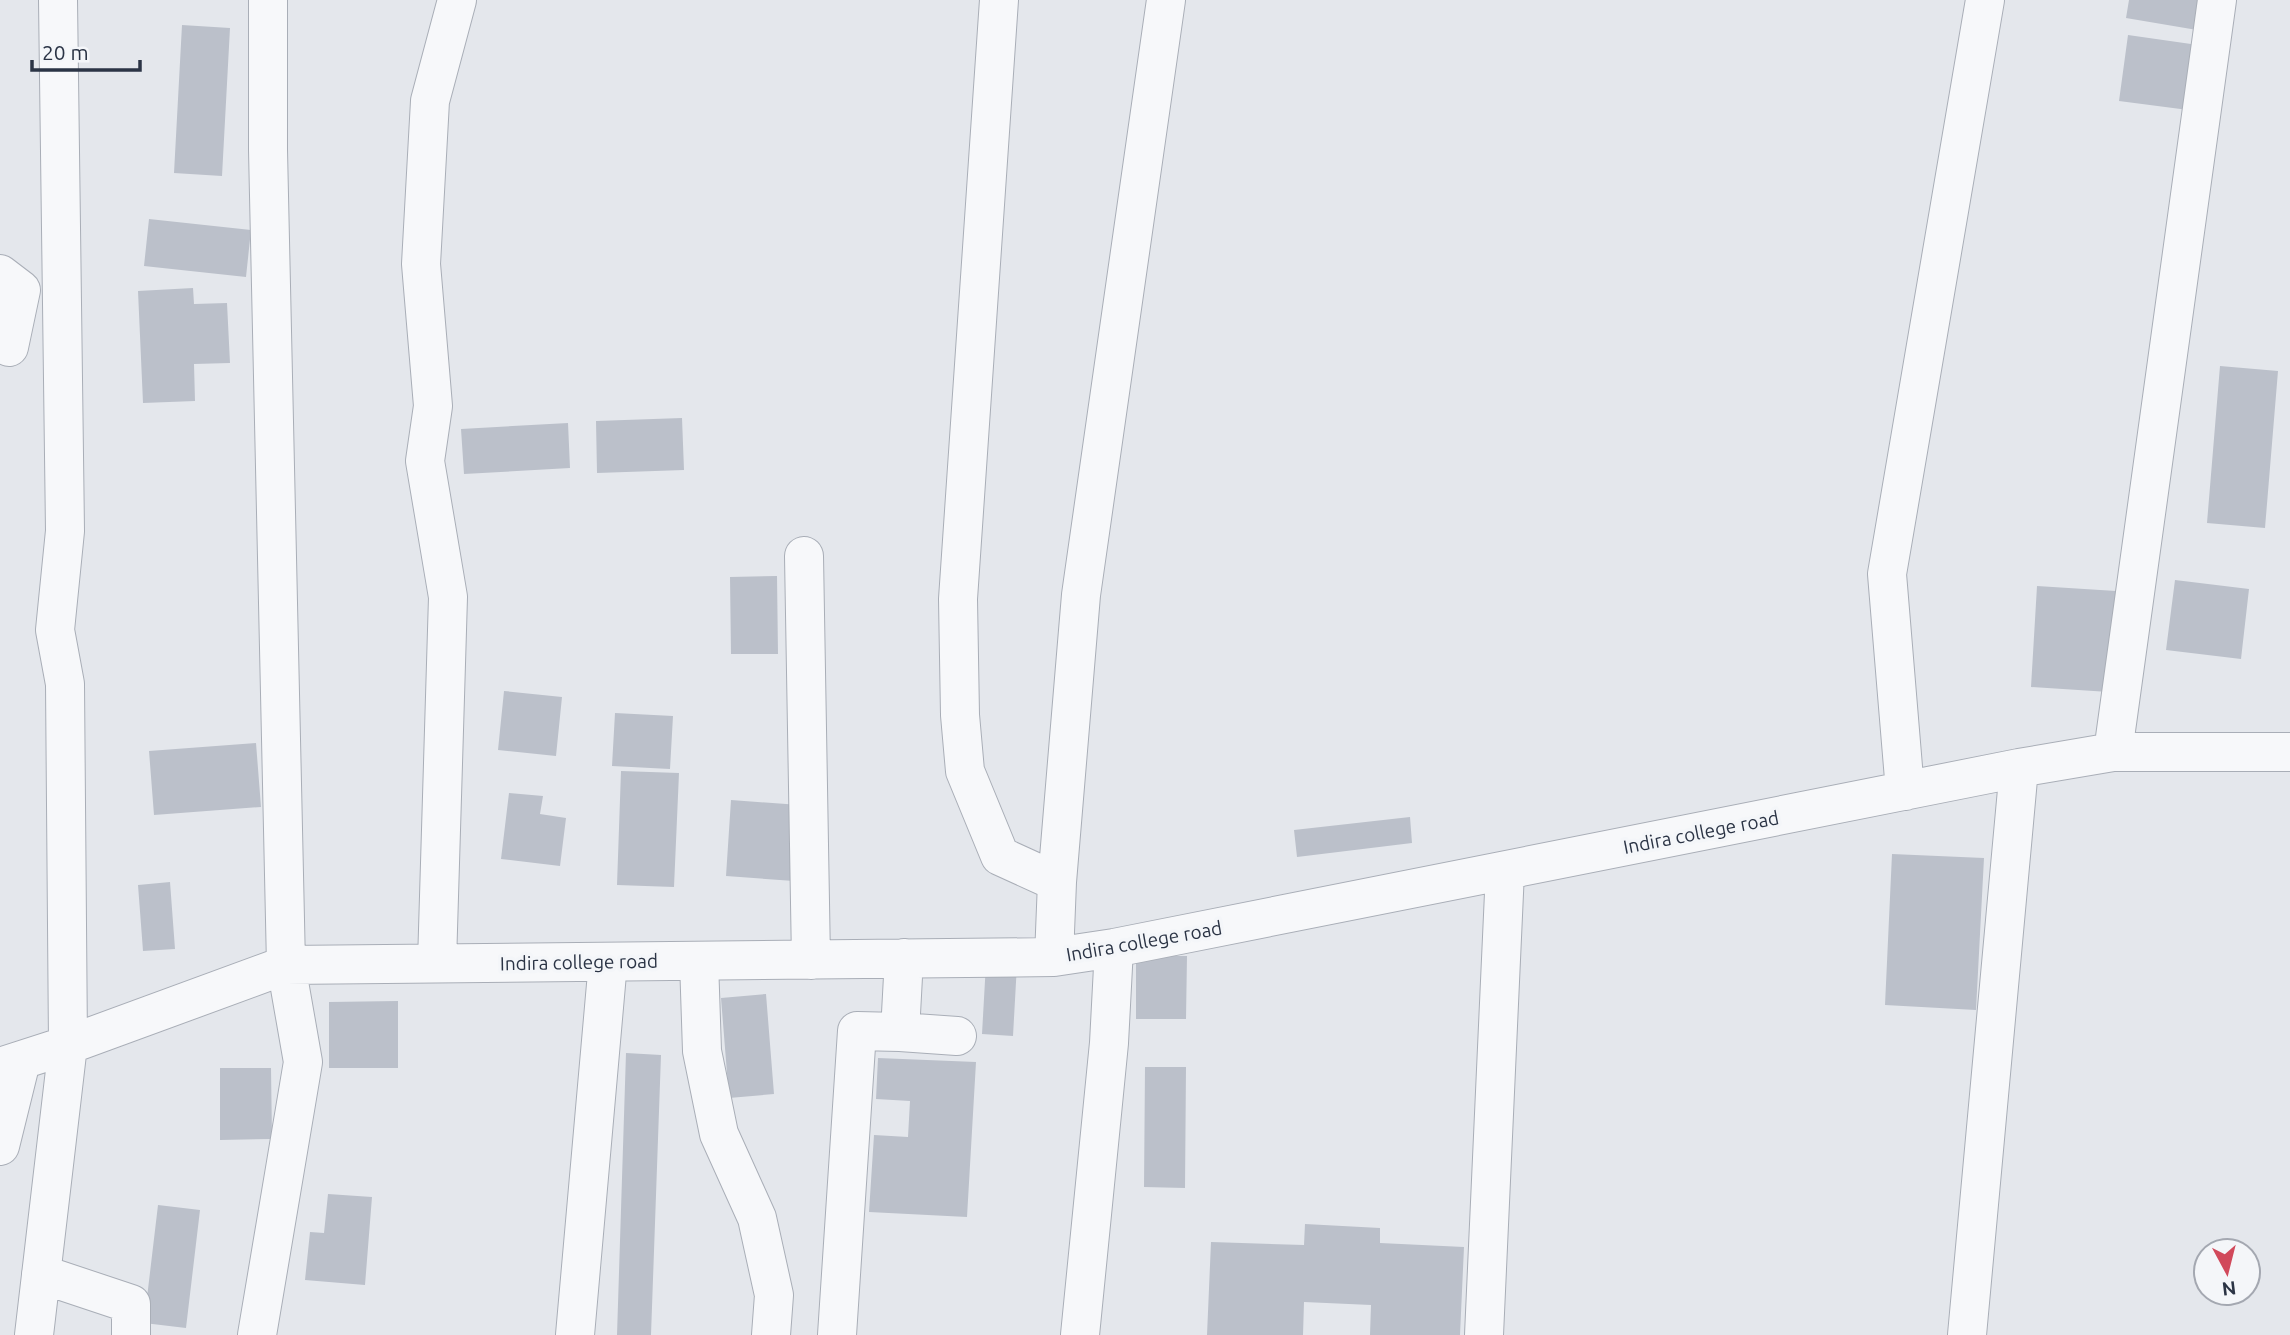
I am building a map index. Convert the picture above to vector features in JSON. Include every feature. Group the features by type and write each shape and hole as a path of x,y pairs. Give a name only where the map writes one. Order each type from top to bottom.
{"street":[{"path":"34,1335 68,1045 65,684 55,630 65,531 58,0"},
{"path":"257,1335 303,1062 286,965 268,164 268,0"},
{"path":"437,963 448,597 425,461 433,406 421,264 430,101 457,0"},
{"path":"999,0 958,600 960,715 965,771 1000,856 1057,882"},
{"path":"1054,957 1057,882 1081,595 1166,0"},
{"path":"1905,791 1887,574 1985,0"},
{"path":"2113,752 2217,0"},
{"path":"0,274 21,290 9,348"},
{"path":"804,556 811,960"},
{"name":"Indira college road","path":"10,1064 286,965 1054,957 1114,948 2019,768 2113,752 2290,752"},
{"path":"1967,1335 2019,768"},
{"path":"1484,1335 1505,871"},
{"path":"1080,1335 1109,1043 1114,948"},
{"path":"900,1032 904,958"},
{"path":"699,961 702,1051 719,1134 757,1218 774,1295 771,1335"},
{"path":"575,1335 608,962"},
{"path":"837,1335 858,1031 957,1036"},
{"path":"0,1146 10,1064"},
{"path":"41,1274 131,1304 131,1335"}],"building":[{"path":"2129,0 2202,0 2197,30 2126,18"},
{"path":"182,25 230,28 222,176 174,173"},
{"path":"2128,35 2205,46 2196,111 2119,101"},
{"path":"149,219 251,230 246,277 144,266"},
{"path":"193,288 194,304 227,303 230,363 194,364 195,401 143,403 138,291"},
{"path":"2220,366 2278,371 2265,528 2207,523"},
{"path":"682,418 684,470 597,473 596,421"},
{"path":"568,423 570,468 464,474 461,429"},
{"path":"777,576 778,654 731,654 730,577"},
{"path":"2175,580 2249,589 2241,659 2166,650"},
{"path":"2037,586 2116,591 2109,692 2031,687"},
{"path":"504,691 562,697 556,756 498,750"},
{"path":"615,713 673,716 670,769 612,766"},
{"path":"256,743 261,807 154,815 149,751"},
{"path":"621,771 679,773 674,887 617,885"},
{"path":"509,793 543,796 540,814 566,818 560,866 501,859"},
{"path":"731,800 800,805 794,881 726,876"},
{"path":"1410,817 1412,843 1297,857 1294,830"},
{"path":"1892,854 1984,858 1976,1010 1885,1005"},
{"path":"170,882 175,949 143,951 138,885"},
{"path":"1136,956 1187,956 1186,1019 1136,1019"},
{"path":"986,963 1017,964 1013,1036 982,1034"},
{"path":"766,994 774,1094 729,1098 721,998"},
{"path":"398,1001 398,1068 329,1068 329,1002"},
{"path":"626,1053 661,1055 651,1335 617,1335"},
{"path":"878,1058 976,1062 967,1217 869,1212 874,1135 908,1137 910,1101 876,1099"},
{"path":"1145,1067 1186,1067 1185,1188 1144,1187"},
{"path":"220,1068 271,1068 272,1139 220,1140"},
{"path":"328,1194 372,1197 365,1285 305,1280 310,1232 324,1233"},
{"path":"158,1205 200,1210 186,1328 144,1323"},
{"path":"1305,1224 1380,1228 1380,1243 1464,1247 1460,1335 1370,1335 1371,1305 1304,1302 1303,1335 1207,1335 1211,1242 1304,1245"}]}
